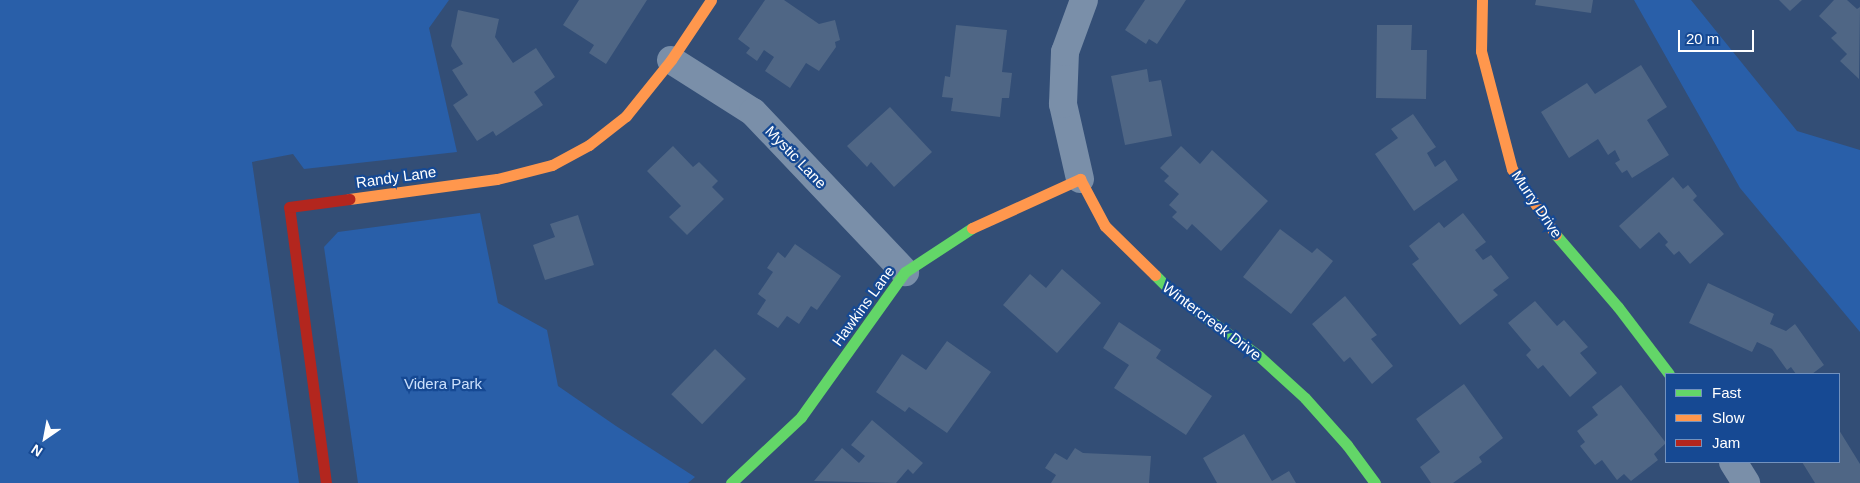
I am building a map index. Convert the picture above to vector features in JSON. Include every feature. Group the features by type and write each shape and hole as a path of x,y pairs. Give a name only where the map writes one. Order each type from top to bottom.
{"street":[{"name":"Randy Lane","path":"326,483 289,207 497,179 552,165 589,145 626,116 671,60 711,0"},
{"name":"Wintercreek Drive","path":"1084,0 1065,52 1064,104 1080,179 1105,226 1175,295 1259,356 1305,398 1347,445 1375,483"},
{"name":"Murry Drive","path":"1482,0 1480,51 1512,169 1548,226 1618,307 1669,373"},
{"name":"Mystic Lane","path":"671,60 753,112 905,272"},
{"name":"Hawkins Lane","path":"731,483 801,417 905,272 982,222 1080,179"},
{"path":"1733,463 1746,483"}],"green space":[{"path":"0,0 449,0 429,28 457,152 304,169 293,154 252,162 299,483 0,483"},
{"path":"1634,0 1691,0 1797,131 1860,150 1860,332 1740,188"},
{"name":"Videra Park","path":"480,213 498,303 547,330 558,386 695,477 688,483 358,483 324,247 338,232"}],"building":[{"path":"579,0 647,0 606,64 589,53 594,45 563,25"},
{"path":"765,0 784,0 819,24 835,20 840,40 835,42 836,47 819,71 806,63 790,88 765,71 774,57 764,50 757,61 746,53 750,48 738,39"},
{"path":"1145,0 1186,0 1157,44 1149,39 1146,44 1125,30"},
{"path":"1536,0 1593,0 1591,13 1535,5"},
{"path":"1779,0 1802,0 1790,11"},
{"path":"1834,0 1847,0 1857,9 1860,7 1859,79 1840,61 1847,54 1831,38 1837,33 1819,16"},
{"path":"458,10 499,19 495,37 513,63 536,48 555,77 534,92 543,105 496,136 493,131 477,141 453,105 468,95 452,70 463,64 451,46"},
{"path":"956,25 1007,30 1002,72 1012,73 1009,98 1002,98 1000,117 951,111 953,98 942,97 945,76 950,77"},
{"path":"1377,25 1412,25 1411,50 1427,50 1426,99 1376,98"},
{"path":"1641,65 1667,107 1647,120 1669,155 1632,178 1627,170 1622,173 1615,163 1620,160 1615,150 1608,155 1598,139 1569,158 1541,112 1587,83 1595,94"},
{"path":"1147,69 1149,82 1161,80 1172,136 1125,145 1111,76"},
{"path":"890,107 932,152 894,187 871,162 867,167 847,146"},
{"path":"1413,114 1436,147 1427,153 1435,167 1445,160 1458,180 1414,211 1375,154 1398,138 1391,129"},
{"path":"673,146 693,167 699,162 718,181 712,187 724,199 687,235 669,217 681,206 647,171"},
{"path":"1181,146 1200,164 1212,150 1268,201 1221,251 1192,224 1187,230 1172,217 1177,212 1169,205 1179,194 1164,181 1169,176 1160,168"},
{"path":"1673,177 1683,189 1688,185 1697,196 1693,200 1724,234 1690,264 1679,251 1674,255 1665,245 1668,242 1659,232 1640,249 1619,226"},
{"path":"1463,213 1486,242 1475,250 1483,260 1491,255 1509,278 1493,290 1498,295 1460,325 1412,264 1419,259 1409,246 1439,222 1444,228"},
{"path":"578,215 594,265 545,280 533,245 555,237 550,224"},
{"path":"1280,229 1312,253 1317,248 1333,261 1291,314 1243,277"},
{"path":"795,244 841,276 817,310 811,306 799,324 787,316 778,328 757,314 766,300 758,294 773,272 767,268 778,252 785,258"},
{"path":"1062,269 1101,303 1057,353 1003,305 1030,274 1046,288"},
{"path":"1708,283 1774,314 1770,324 1786,331 1795,324 1824,365 1813,373 1795,373 1791,367 1787,370 1772,349 1757,342 1752,352 1689,323"},
{"path":"1345,296 1377,335 1371,339 1393,366 1372,384 1350,357 1344,362 1312,324"},
{"path":"1535,301 1557,326 1564,320 1588,347 1580,353 1597,373 1570,397 1543,365 1538,369 1526,355 1531,350 1508,323"},
{"path":"1119,322 1161,350 1156,358 1212,396 1186,435 1114,388 1129,365 1103,348"},
{"path":"947,341 991,372 947,433 909,407 905,412 876,392 902,354 926,370"},
{"path":"715,349 746,379 702,424 671,394"},
{"path":"1464,384 1503,438 1479,457 1482,462 1453,483 1431,483 1420,467 1440,452 1416,419"},
{"path":"1621,385 1665,442 1654,454 1658,460 1631,481 1624,474 1617,480 1602,460 1595,465 1580,446 1585,442 1577,431 1598,415 1592,407"},
{"path":"872,420 923,463 913,474 908,469 896,483 814,481 842,448 859,463 865,456 851,445"},
{"path":"1840,432 1860,464 1860,483 1815,483 1803,463 1840,463"},
{"path":"1244,434 1272,481 1289,471 1296,483 1217,483 1203,458"},
{"path":"1075,448 1083,453 1151,456 1149,483 1051,483 1056,475 1045,468 1055,453 1067,460"}],"traffic: fast":[{"path":"731,483 801,417 905,272 972,228"},
{"path":"1556,235 1618,307 1668,373"},
{"path":"1155,275 1175,295 1259,356 1305,398 1347,445 1375,483"}],"traffic: slow":[{"path":"349,199 497,179 552,165 589,145 626,116 671,60 711,0"},
{"path":"1482,0 1481,51 1512,169 1556,235"},
{"path":"972,228 1080,179 1105,226 1155,275"}],"traffic: jam":[{"path":"326,483 289,207 349,199"}]}
